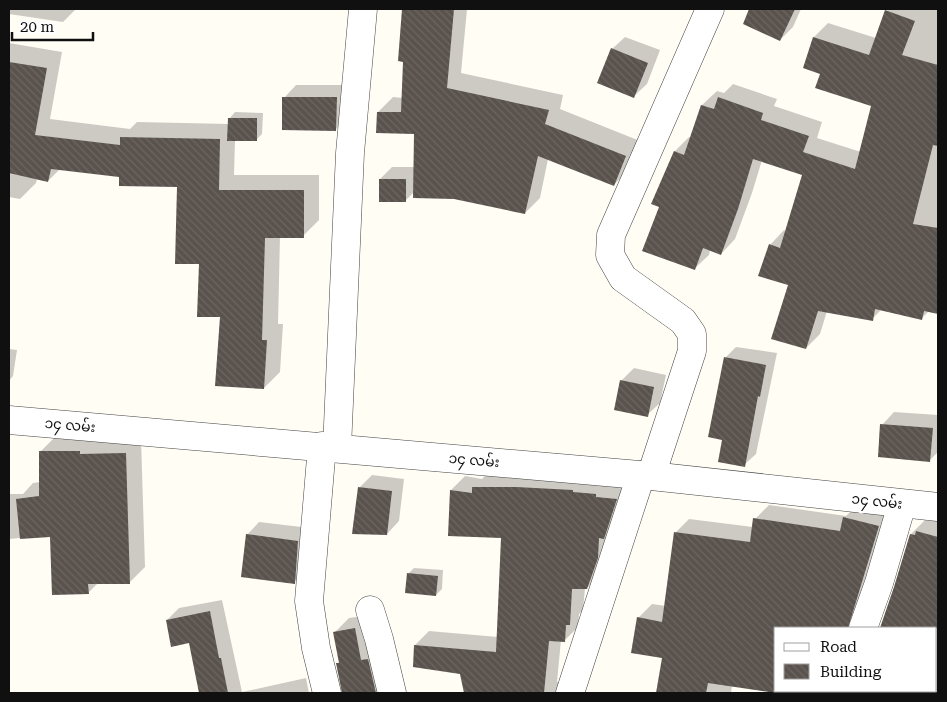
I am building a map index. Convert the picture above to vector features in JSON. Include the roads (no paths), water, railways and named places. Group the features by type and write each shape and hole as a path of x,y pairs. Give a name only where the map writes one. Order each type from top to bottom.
{"street":[{"path":"327,693 316,648 309,601 330,447 350,153 363,9"},
{"path":"570,693 692,351 692,334 684,321 624,278 610,255 611,235 710,9"},
{"name":"၁၄ လမ်း","path":"9,420 646,476 938,507"},
{"path":"863,627 879,583 902,504"},
{"path":"370,610 392,693"}]}
